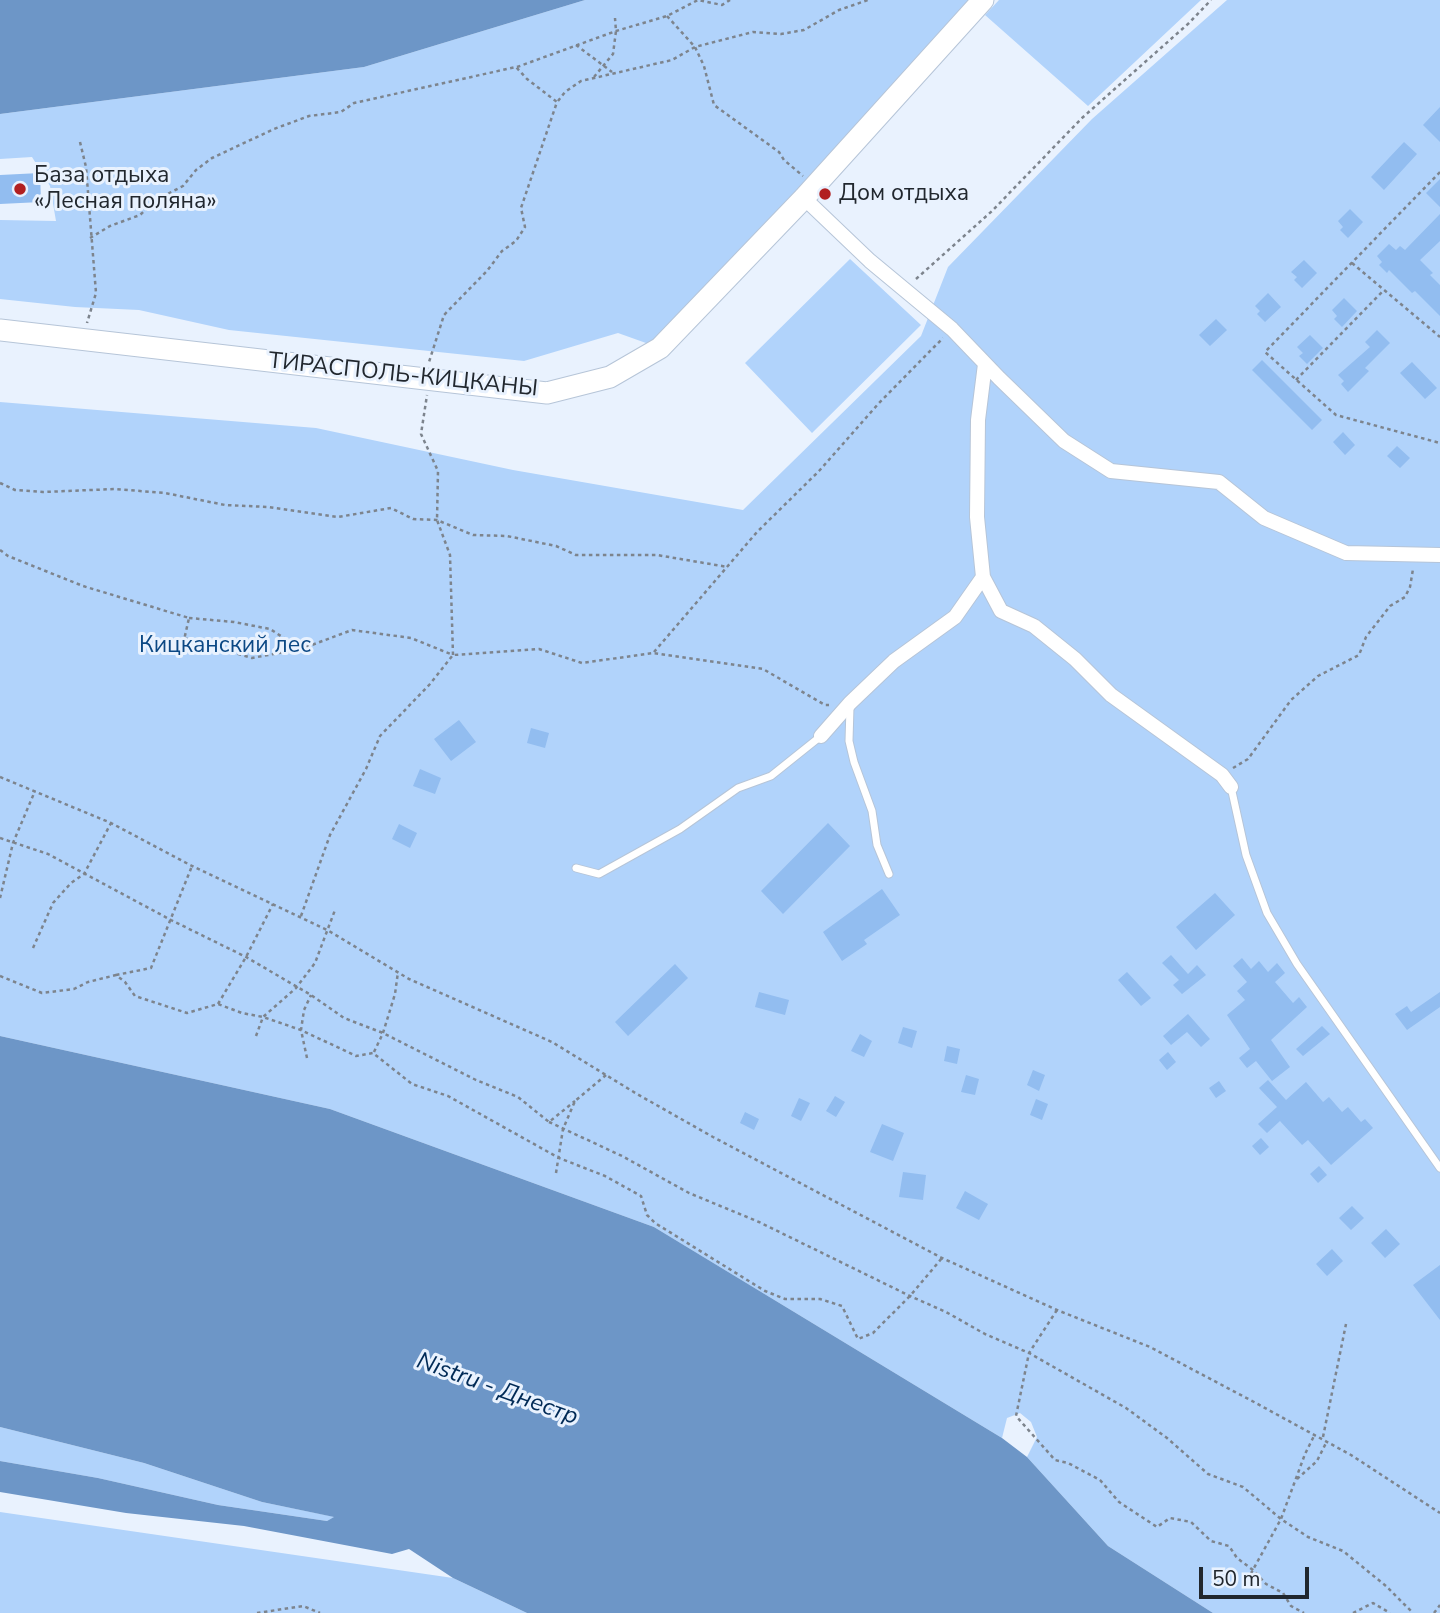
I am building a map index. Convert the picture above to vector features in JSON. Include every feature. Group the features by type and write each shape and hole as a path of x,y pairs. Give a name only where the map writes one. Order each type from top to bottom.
{"street":[{"name":"ТИРАСПОЛЬ-КИЦКАНЫ","path":"0,330 547,393 610,377 660,348 810,192 983,0"},
{"path":"810,192 870,261 953,328 985,364 1064,441 1111,471 1219,482 1264,518 1346,553 1440,555"},
{"path":"985,364 978,420 977,517 983,578 1001,611 1034,626 1075,659 1111,695 1222,775 1231,787"},
{"path":"821,736 850,703 894,661 955,617 983,578"}],"lane":[{"path":"850,703 849,741 872,811 877,845 889,874"},
{"path":"576,867 598,874 680,829 738,788 771,776 821,736"},
{"path":"1231,787 1246,855 1267,913 1297,964 1440,1167"}],"path":[{"path":"90,238 110,226 141,215 156,200 183,186 196,170 212,158 309,116 341,112 354,103 516,67 616,31 667,16 698,0 722,5 730,0"},
{"path":"301,916 330,835 366,769 380,736 430,684 453,655 450,555 438,520 438,471 421,433 431,380 428,366 444,315 487,271 502,251 516,241 525,227 521,208 557,102 565,92 581,81 672,60 695,47 753,32 780,34 804,30 839,10 868,0"},
{"path":"905,289 992,211 1082,118 1189,23 1211,0"},
{"path":"667,16 695,47 704,66 714,105 779,152 810,192"},
{"path":"593,78 613,54 615,18"},
{"path":"576,45 614,73"},
{"path":"516,67 557,102"},
{"path":"79,142 86,167 96,293 82,340"},
{"path":"1440,172 1265,352 1336,415 1440,443"},
{"path":"1352,263 1440,337"},
{"path":"1296,380 1384,290"},
{"path":"653,653 757,532 819,471 879,403 953,328"},
{"path":"0,483 24,491 115,489 165,493 225,505 268,506 338,517 391,508 413,519 438,520 473,535 507,536 556,546 576,555 657,555 728,567"},
{"path":"0,550 8,556 83,586 189,618 270,629 301,649"},
{"path":"1222,775 1248,759 1291,700 1318,676 1359,654 1366,637 1391,606 1405,597 1410,587 1415,556"},
{"path":"182,649 189,618"},
{"path":"184,638 252,658 301,649 352,630 411,638 453,655 539,649 582,663 653,653 763,669 825,705 850,703"},
{"path":"0,777 111,823 192,866 329,930 398,972 552,1042 713,1137 942,1258 1057,1310 1150,1347 1315,1434 1440,1513"},
{"path":"0,898 13,843 35,791"},
{"path":"33,948 53,903 71,883 84,874 111,823"},
{"path":"0,838 48,854 246,957 344,1018 383,1032 476,1080 518,1097 549,1122 622,1156 690,1194 759,1222 946,1312 985,1334 1029,1353 1126,1408 1167,1438 1208,1474 1243,1487 1281,1519 1308,1537 1343,1551 1413,1613"},
{"path":"0,976 42,993 74,989 88,982 151,968 192,866"},
{"path":"218,1004 273,904"},
{"path":"256,1036 263,1017 296,988 315,963 335,910"},
{"path":"373,1053 395,995 398,972"},
{"path":"116,975 135,996 187,1013 218,1004 301,1030 356,1056 373,1053 412,1084 448,1096 558,1158 605,1176 641,1196 647,1214 655,1223 765,1291 785,1299 820,1299 842,1306 858,1339 873,1333 910,1296 942,1258"},
{"path":"307,1058 301,1030 304,1010 311,995"},
{"path":"549,1122 606,1075"},
{"path":"556,1173 564,1129 575,1101"},
{"path":"1057,1310 1029,1353 1016,1416 1055,1461 1068,1463 1100,1480 1119,1503 1157,1527 1170,1518 1191,1522 1211,1541 1228,1546 1237,1558 1266,1584 1283,1593 1291,1606 1304,1613"},
{"path":"1323,1439 1346,1324"},
{"path":"1244,1586 1281,1519 1315,1434"},
{"path":"1297,1480 1317,1461 1327,1441"},
{"path":"1353,1613 1373,1603 1390,1613"},
{"path":"1428,1613 1435,1613 1440,1605"},
{"path":"257,1613 303,1606 320,1613"}],"green space":[{"path":"585,0 983,0 660,348 618,333 524,361 229,330 139,310 0,299 0,220 56,221 50,186 32,157 0,159 0,114 364,67"},
{"path":"999,0 1201,0 1088,106 985,15"},
{"name":"Кицканский лес","path":"1227,0 1440,0 1440,1613 1213,1613 1108,1546 1027,1457 1037,1437 1031,1422 1020,1413 1007,1418 1002,1438 654,1227 330,1109 0,1036 0,402 316,428 513,470 743,510 921,336 948,267 1092,119"},
{"path":"850,259 921,325 812,433 745,363"},
{"path":"0,1427 144,1463 262,1502 335,1517 327,1521 218,1505 98,1478 0,1461"},
{"path":"0,1512 453,1578 527,1613 0,1613"}],"water":[{"path":"0,0 585,0 364,67 0,114"},
{"name":"Nistru - Днестр","path":"0,1036 330,1109 654,1227 1002,1438 1027,1457 1108,1546 1213,1613 527,1613 453,1578 409,1549 392,1554 244,1526 126,1513 0,1492 0,1461 98,1478 218,1505 327,1521 334,1517 262,1502 144,1463 0,1427"}],"building":[{"path":"1440,107 1440,142 1423,125"},
{"path":"1404,142 1417,154 1384,190 1371,177"},
{"name":"База отдыха «Лесная поляна»","path":"40,173 41,202 0,204 0,175"},
{"path":"1440,179 1440,207 1426,193"},
{"path":"1350,209 1363,222 1348,238 1340,230 1343,227 1338,221"},
{"path":"1440,214 1440,241 1420,260 1440,285 1440,316 1415,291 1412,293 1389,270 1387,273 1379,265 1382,262 1377,256 1389,244 1396,250 1400,246 1405,250"},
{"path":"1304,260 1317,273 1302,288 1294,280 1297,277 1291,272"},
{"path":"1268,293 1281,307 1265,322 1257,314 1260,311 1255,306"},
{"path":"1344,298 1357,311 1342,327 1334,319 1337,316 1332,310"},
{"path":"1216,319 1227,330 1210,346 1199,335"},
{"path":"1377,330 1390,343 1365,368 1369,371 1348,392 1341,384 1344,381 1338,375 1370,347 1365,342"},
{"path":"1310,335 1323,348 1307,364 1299,356 1303,353 1297,347"},
{"path":"1262,360 1322,420 1312,430 1252,370"},
{"path":"1412,362 1437,388 1425,399 1400,373"},
{"path":"1343,432 1355,445 1345,455 1333,442"},
{"path":"1397,446 1410,458 1400,468 1387,456"},
{"path":"459,720 476,742 451,761 434,739"},
{"path":"531,728 549,733 545,748 527,743"},
{"path":"420,769 441,778 435,794 413,786"},
{"path":"828,823 850,846 783,914 761,891"},
{"path":"399,824 417,833 410,848 392,839"},
{"path":"882,889 900,915 864,940 867,944 842,961 823,932"},
{"path":"1215,893 1235,915 1196,950 1176,927"},
{"path":"1171,955 1188,974 1197,965 1206,975 1182,994 1173,985 1179,980 1162,963"},
{"path":"1242,958 1251,969 1259,961 1268,972 1277,963 1285,973 1275,982 1293,1003 1299,997 1307,1007 1271,1040 1290,1067 1272,1081 1256,1061 1247,1068 1239,1058 1250,1049 1227,1015 1245,1000 1237,991 1247,982 1233,966"},
{"path":"675,964 688,978 628,1036 615,1022"},
{"path":"1127,972 1151,998 1141,1006 1118,980"},
{"path":"759,992 789,1000 785,1015 755,1007"},
{"path":"1440,992 1440,1007 1407,1030 1395,1014 1407,1006 1411,1012"},
{"path":"1188,1014 1210,1039 1201,1047 1187,1032 1171,1045 1163,1036"},
{"path":"1322,1026 1330,1034 1303,1056 1296,1049"},
{"path":"903,1027 917,1031 912,1048 898,1043"},
{"path":"860,1034 872,1041 864,1057 851,1051"},
{"path":"947,1046 960,1049 957,1064 944,1061"},
{"path":"1168,1052 1176,1062 1167,1070 1159,1060"},
{"path":"1033,1070 1045,1075 1039,1091 1027,1085"},
{"path":"966,1075 979,1079 975,1095 961,1092"},
{"path":"1268,1080 1286,1100 1306,1082 1323,1102 1329,1097 1342,1112 1348,1107 1361,1122 1365,1119 1373,1128 1331,1165 1308,1140 1302,1145 1280,1121 1267,1133 1258,1124 1277,1107 1259,1088"},
{"path":"1219,1081 1226,1091 1216,1098 1209,1088"},
{"path":"835,1096 845,1102 836,1117 826,1111"},
{"path":"799,1098 810,1103 801,1121 791,1116"},
{"path":"1036,1099 1048,1104 1042,1120 1030,1115"},
{"path":"745,1112 759,1119 754,1130 740,1123"},
{"path":"882,1124 904,1133 893,1161 870,1152"},
{"path":"1261,1138 1269,1147 1260,1155 1252,1146"},
{"path":"1319,1166 1327,1175 1318,1183 1310,1174"},
{"path":"903,1172 926,1175 923,1200 899,1197"},
{"path":"965,1191 988,1204 979,1220 956,1208"},
{"path":"1352,1206 1364,1218 1351,1230 1339,1218"},
{"path":"1386,1229 1400,1244 1385,1258 1371,1243"},
{"path":"1332,1249 1343,1261 1327,1276 1316,1264"},
{"path":"1440,1265 1440,1320 1413,1285"}],"place":[{"name":"База отдыха «Лесная поляна»","path":"20,189"},
{"name":"Дом отдыха","path":"825,194"}]}
